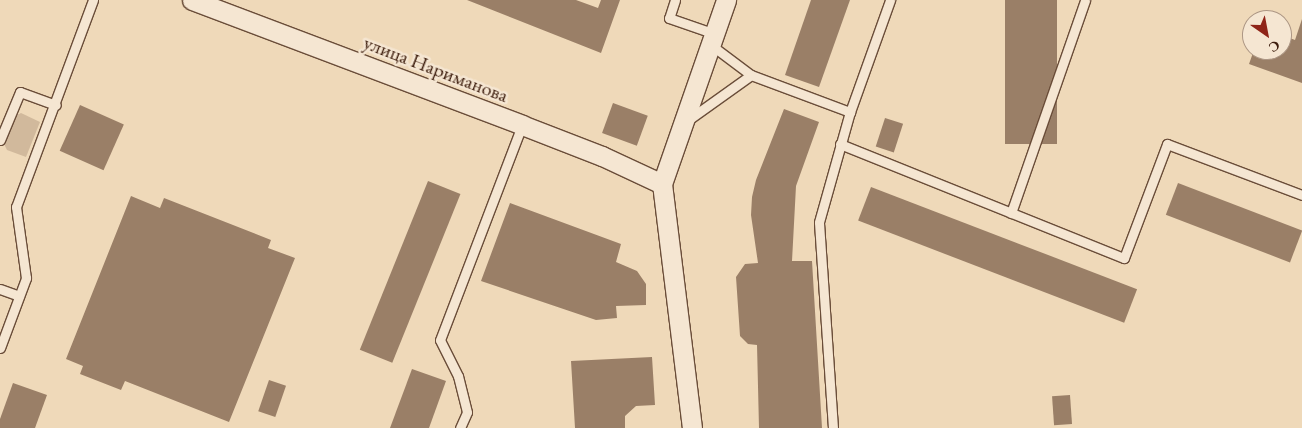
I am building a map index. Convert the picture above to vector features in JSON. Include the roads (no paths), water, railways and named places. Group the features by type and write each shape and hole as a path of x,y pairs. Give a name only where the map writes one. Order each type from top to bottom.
{"street":[{"name":"улица Нариманова","path":"192,0 602,156 662,184"},
{"path":"692,428 662,184 726,0"}],"lane":[{"path":"0,348 26,278 16,207 56,105 93,0"},
{"path":"675,0 669,18 713,40 751,75 850,112"},
{"path":"833,428 818,222 850,112 890,0"},
{"path":"1012,213 1085,0"},
{"path":"682,124 751,75"},
{"path":"0,140 20,92 56,105"},
{"path":"460,428 467,412 458,376 440,340 522,125"},
{"path":"840,144 1124,258 1167,144 1302,194"},
{"path":"0,289 18,296"}]}
